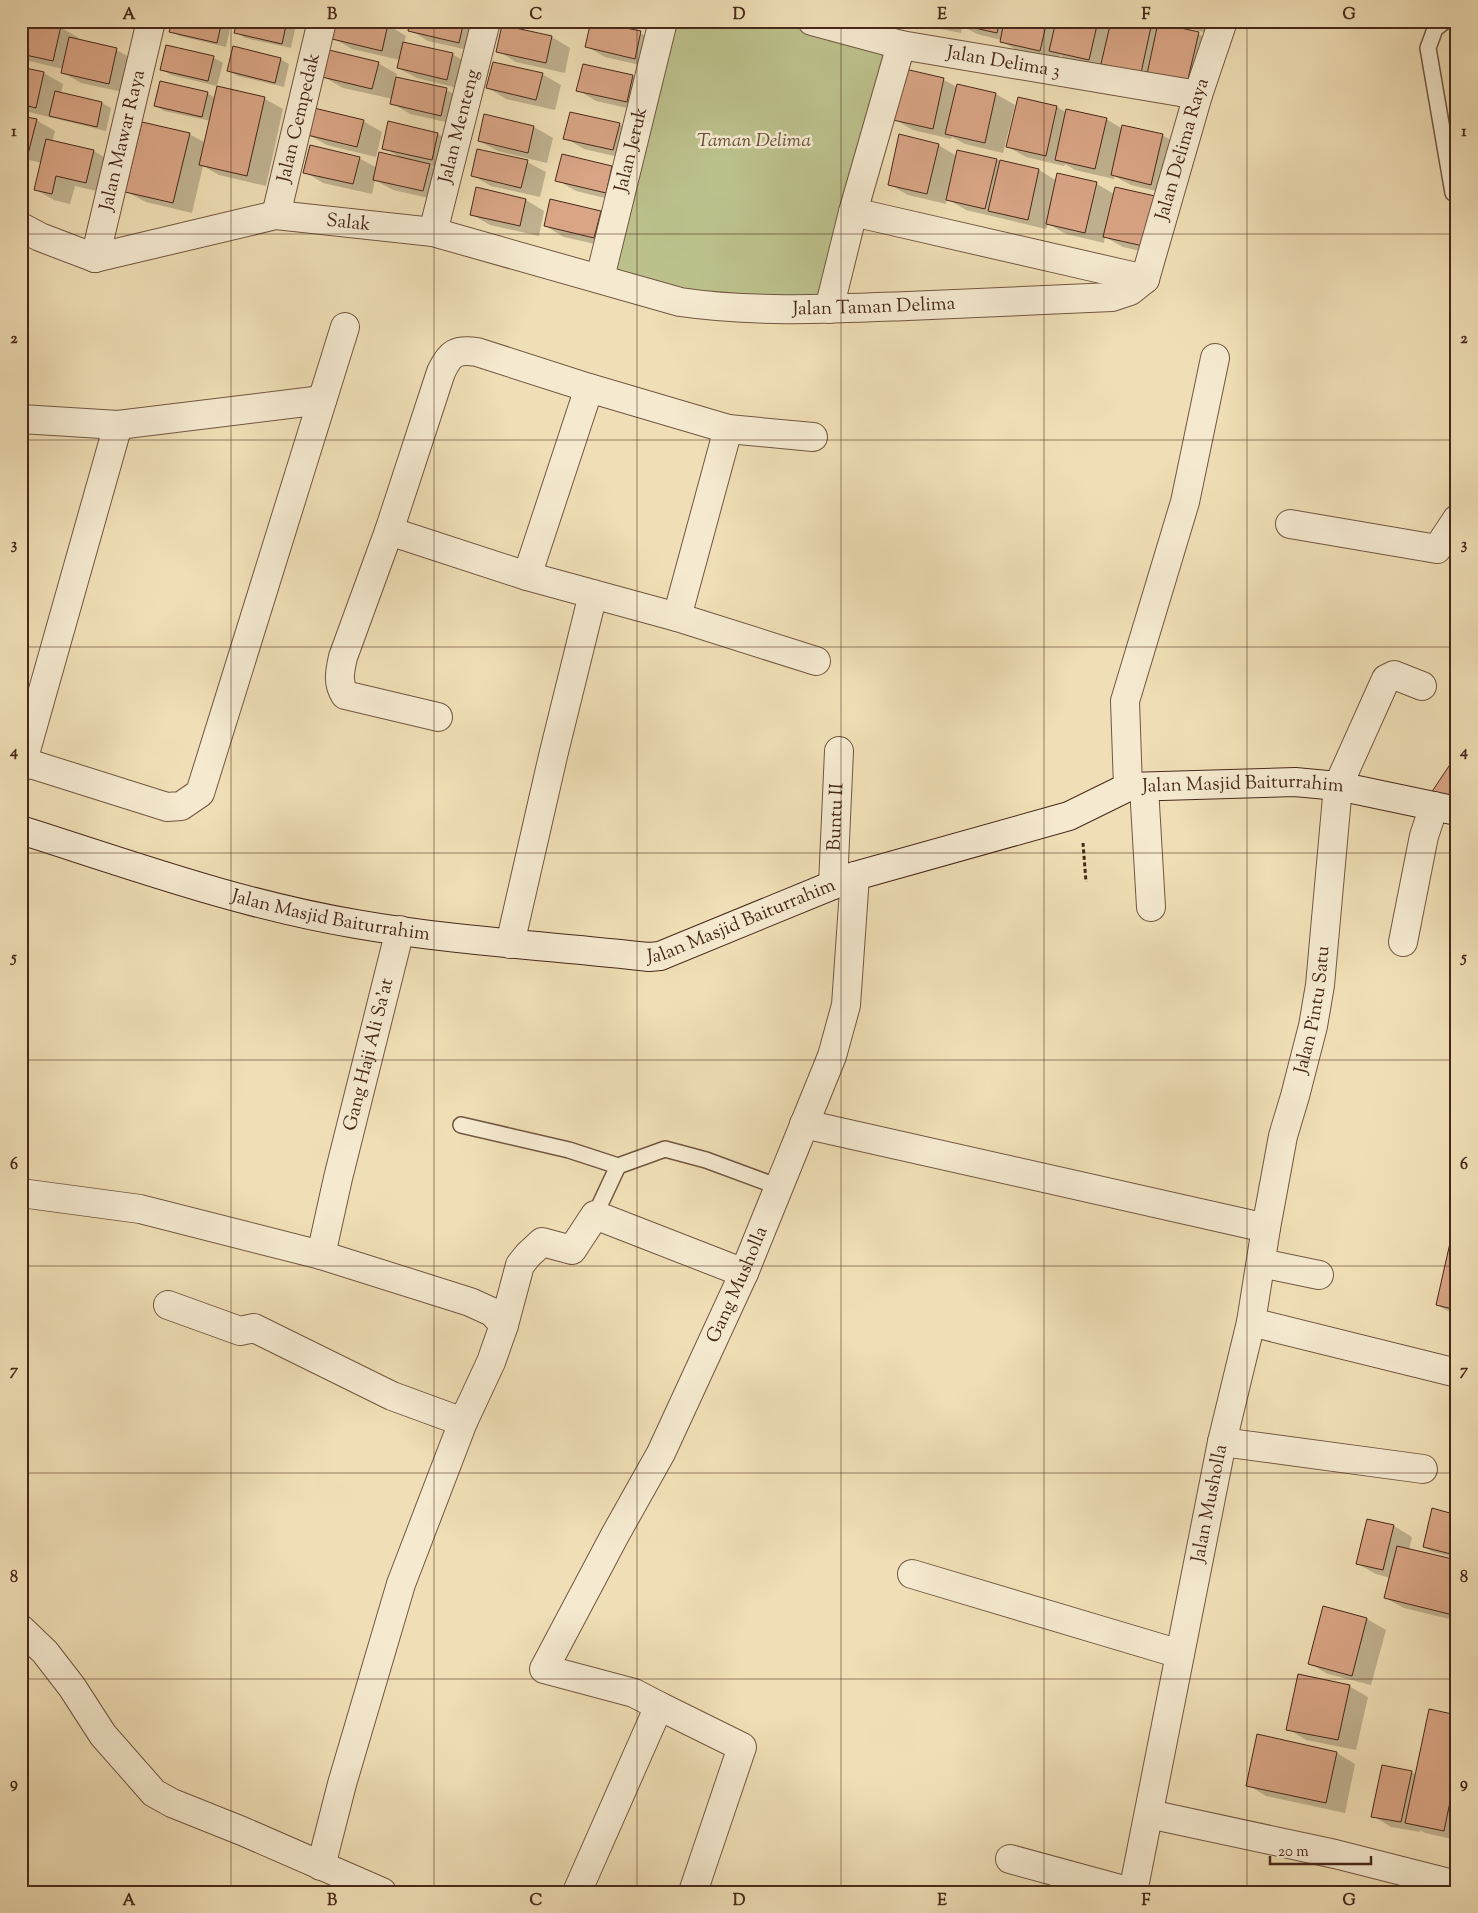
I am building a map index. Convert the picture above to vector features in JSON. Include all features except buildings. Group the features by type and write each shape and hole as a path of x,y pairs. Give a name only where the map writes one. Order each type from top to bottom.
{"street":[{"name":"Jalan Mawar Raya","path":"95,258 151,21"},
{"name":"Jalan Cempedak","path":"276,215 322,21"},
{"name":"Jalan Menteng","path":"433,232 486,21"},
{"name":"Jalan Jeruk","path":"600,278 663,21"},
{"name":"Jalan Delima 3","path":"812,21 901,45 1198,95"},
{"name":"Jalan Delima Raya","path":"1145,279 1198,95 1223,21"},
{"path":"828,309 853,212 901,45"},
{"path":"853,212 1145,279"},
{"name":"Salak","path":"95,258 276,215 433,232 600,278"},
{"path":"21,227 40,237 95,258"},
{"name":"Jalan Taman Delima","path":"600,278 680,302 721,308 764,310 1112,297 1130,291 1145,279"},
{"path":"118,425 22,764 167,807 181,806 200,794 345,327"},
{"path":"438,717 345,695 340,687 339,674 343,657 390,531 441,372 446,362 454,353 465,350 477,352 728,429 813,437"},
{"path":"1151,907 1126,701 1185,502 1215,358"},
{"path":"527,576 590,388"},
{"path":"21,419 118,425 322,400"},
{"path":"677,617 728,429"},
{"path":"1290,524 1437,549 1457,519"},
{"path":"390,531 527,576 677,617 816,661"},
{"path":"510,944 593,594"},
{"name":"Jalan Pintu Satu","path":"1261,1263 1283,1136 1313,1026 1320,985 1338,786 1386,679 1394,675 1422,686"},
{"name":"Buntu II","path":"839,751 844,881"},
{"name":"Jalan Masjid Baiturrahim","path":"21,830 194,885 263,904 356,924 510,944 649,957 660,956 844,881 1069,816 1136,787 1296,782 1338,786 1446,808"},
{"path":"1403,942 1424,836 1446,808"},
{"name":"Gang Musholla","path":"659,1706 634,1693 544,1669 660,1453 744,1273 832,1056 846,1005 844,881"},
{"name":"Gang Haji Ali Sa'at","path":"321,1255 338,1178 400,930"},
{"path":"804,1124 1266,1228"},
{"path":"21,1193 140,1209 321,1255 470,1302 492,1312 504,1325"},
{"path":"332,1878 344,1775 402,1584 463,1422 491,1362 504,1325 520,1265 542,1242 572,1250 595,1215 744,1273"},
{"path":"1261,1263 1319,1274"},
{"name":"Jalan Musholla","path":"1132,1892 1222,1442 1252,1322 1261,1263"},
{"path":"168,1305 240,1331 254,1328 392,1396 463,1422"},
{"path":"1252,1322 1457,1373"},
{"path":"1222,1442 1423,1469"},
{"path":"912,1574 1180,1654"},
{"path":"21,1629 45,1652 72,1687 103,1735 154,1793 172,1803 258,1838 332,1878 382,1892"},
{"path":"577,1892 659,1706 742,1746 693,1892"},
{"path":"1149,1814 1335,1854 1457,1885"},
{"path":"1010,1859 1132,1892"}],"lane":[{"path":"1445,21 1435,29 1428,48 1453,192"},
{"path":"461,1125 569,1150 618,1166 665,1149 706,1160 779,1187"},
{"path":"595,1215 618,1166"}],"green space":[{"name":"Taman Delima","path":"663,21 812,21 901,45 829,309 600,278"}]}
